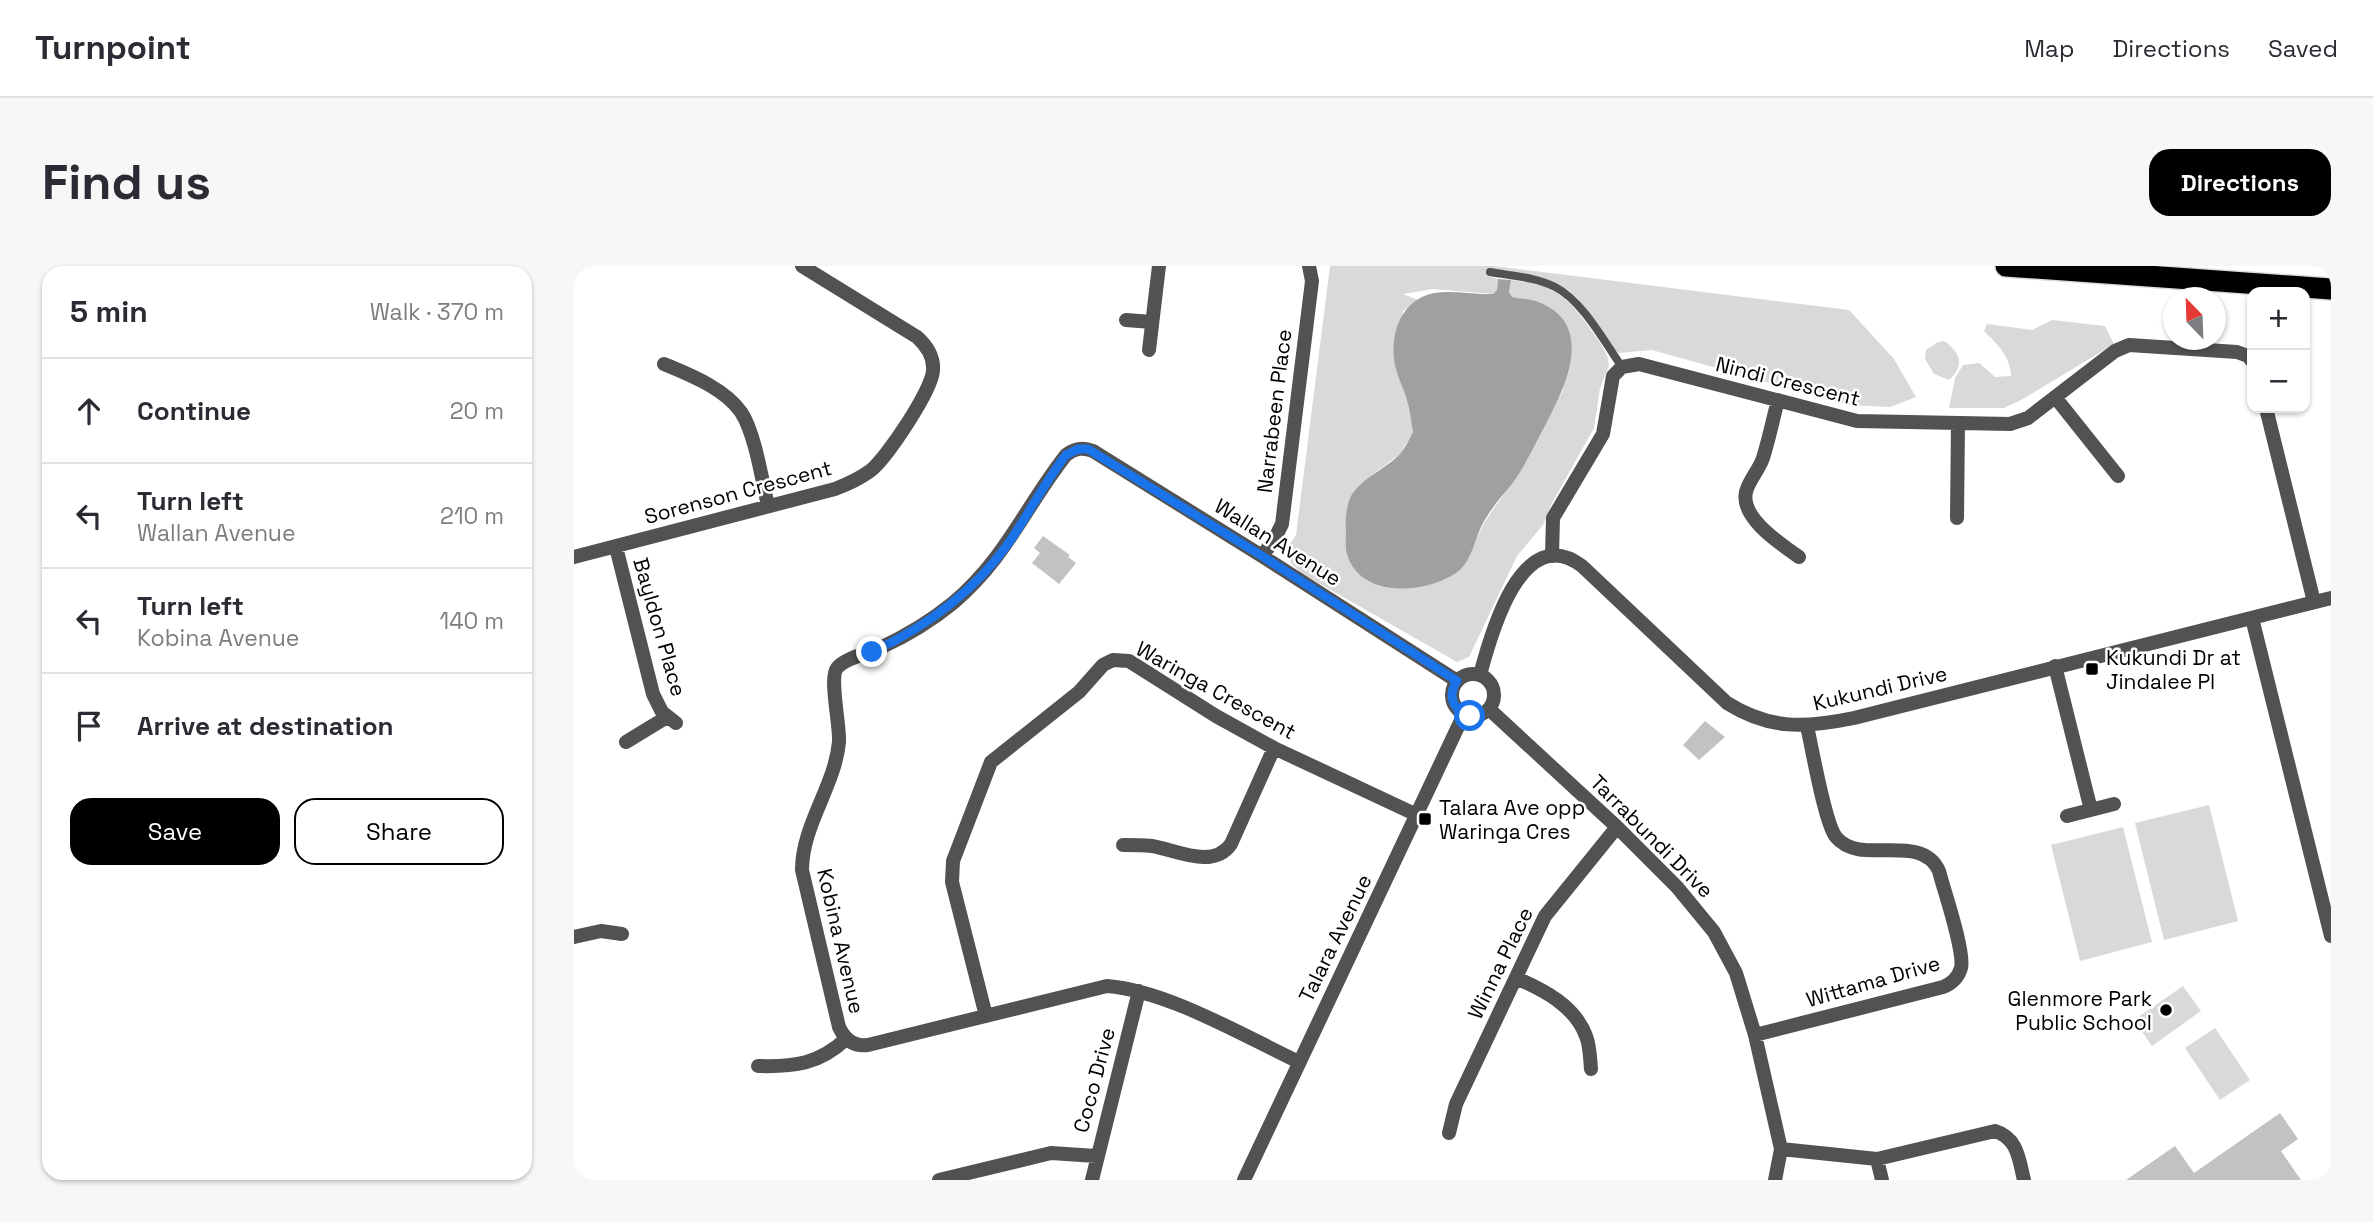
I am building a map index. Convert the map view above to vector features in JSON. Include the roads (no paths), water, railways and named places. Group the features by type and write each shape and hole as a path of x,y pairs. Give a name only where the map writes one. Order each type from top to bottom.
{"highway":[{"path":"2006,266 2331,289"}],"street":[{"name":"Sorenson Crescent","path":"574,557 835,489 870,471 887,454 930,385 933,366 927,348 917,337 802,266"},
{"path":"1149,350 1159,266"},
{"name":"Narrabeen Place","path":"1262,556 1282,524 1312,281 1309,266"},
{"path":"1126,320 1152,322"},
{"name":"Nindi Crescent","path":"1622,367 1639,365 1857,421 2016,423 2028,418 2115,351 2129,345 2237,352 2247,358"},
{"path":"664,364 690,375 722,394 741,412 748,427 768,506"},
{"path":"1480,676 1496,624 1518,580 1530,565 1552,556 1551,530 1555,513 1603,434 1611,383 1613,376 1622,367"},
{"path":"2055,397 2118,476"},
{"path":"1778,400 1763,458 1746,492 1746,501 1752,517 1799,557"},
{"path":"2267,413 2314,602"},
{"path":"1957,518 1958,423"},
{"name":"Wallan Avenue","path":"1073,450 1084,448 1093,451 1457,681"},
{"name":"Kobina Avenue","path":"1073,450 1063,459 1004,549 968,589 922,625 882,647 842,663 834,675 839,723 838,748 805,846 802,870 839,1027 846,1039 858,1045 868,1045 1094,988 1120,987 1170,1001 1299,1062"},
{"name":"Bayldon Place","path":"616,547 653,694 658,705 672,720 626,742"},
{"name":"Kukundi Drive","path":"1552,556 1566,558 1578,564 1727,703 1747,715 1769,722 1807,726 1854,718 2331,598"},
{"path":"2252,618 2331,936"},
{"name":"Waringa Crescent","path":"986,1016 951,870 986,769 994,758 1079,692 1103,665 1118,660 1129,662 1274,748 1417,815"},
{"path":"2055,666 2091,810"},
{"path":"1468,675 1486,679 1493,690 1489,709 1477,716 1464,714 1454,705 1452,699 1457,681 1468,675"},
{"name":"Tarrabundi Drive","path":"1489,709 1617,827 1677,887 1714,932 1736,973 1755,1035 1781,1149 1775,1180"},
{"name":"Talara Avenue","path":"1244,1180 1464,714"},
{"name":"Wittama Drive","path":"1755,1035 1943,987 1955,979 1961,968 1958,942 1939,871 1933,860 1917,852 1850,847 1834,835 1807,726"},
{"path":"1123,845 1150,846 1205,858 1222,854 1231,844 1274,748"},
{"path":"2067,816 2114,804"},
{"name":"Winna Place","path":"1449,1133 1456,1104 1545,916 1617,827"},
{"path":"574,937 601,931 622,934"},
{"path":"1516,978 1545,991 1579,1023 1588,1043 1591,1069"},
{"name":"Coco Drive","path":"1092,1180 1139,991"},
{"path":"758,1066 780,1066 820,1058 846,1039"},
{"path":"1781,1149 1877,1159 1995,1132 2007,1137 2014,1145 2024,1180"},
{"path":"939,1180 1051,1153 1096,1156"},
{"path":"1877,1159 1882,1180"}],"lane":[{"path":"1490,272 1533,279 1562,291 1581,310 1622,367"}],"place":[{"name":"Kukundi Dr at Jindalee Pl","path":"2092,669"},
{"name":"Talara Ave opp Waringa Cres","path":"1425,819"},
{"name":"Glenmore Park Public School","path":"2166,1010"}]}
